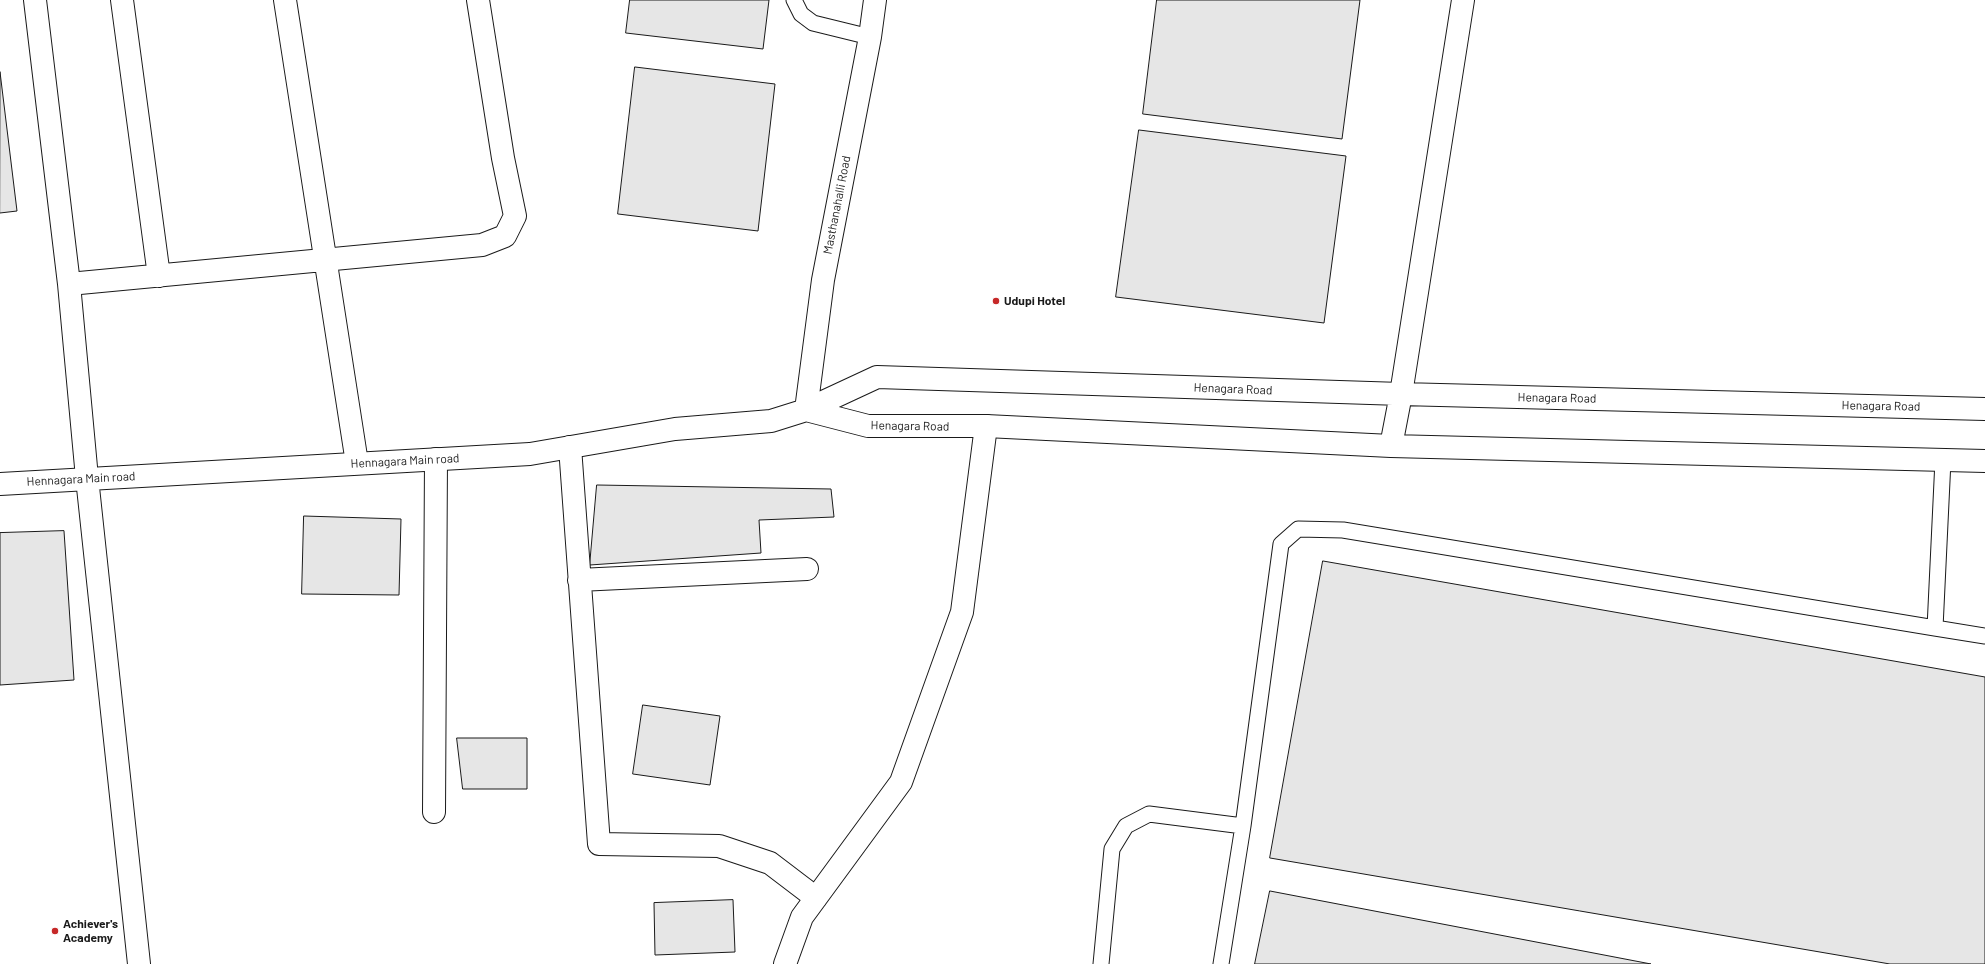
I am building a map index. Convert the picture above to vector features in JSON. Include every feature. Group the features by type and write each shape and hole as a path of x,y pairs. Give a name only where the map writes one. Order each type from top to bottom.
{"street":[{"path":"35,0 69,284 87,478 139,964"},
{"path":"122,0 159,276"},
{"path":"285,0 358,463"},
{"path":"69,284 482,245 505,236 515,216 503,158 478,0"},
{"name":"Masthanahalli Road","path":"806,410 823,280 870,37 874,0"},
{"path":"1391,446 1401,394 1463,0"},
{"name":"Henagara Road","path":"806,410 877,376 1401,394 1985,409"},
{"name":"Henagara Road","path":"806,410 868,426 986,426 1391,446 1985,461"},
{"name":"Hennagara Main road","path":"0,484 530,454 675,429 771,421 806,410"},
{"path":"785,964 802,917 901,782 962,612 986,426"},
{"path":"570,447 599,844 719,846 770,863 816,898"},
{"path":"434,812 436,459"},
{"path":"579,580 807,569"}],"lane":[{"path":"794,0 801,14 813,24 870,37"},
{"path":"1936,628 1943,460"},
{"path":"1221,964 1243,826 1281,544 1298,529 1342,530 1985,636"},
{"path":"1101,964 1112,849 1126,826 1149,814 1243,826"}],"building":[{"path":"630,0 769,0 763,49 626,33"},
{"path":"1157,0 1360,0 1342,139 1143,114"},
{"path":"635,67 775,84 758,231 618,214"},
{"path":"0,72 17,211 0,213"},
{"path":"1139,130 1346,156 1324,323 1116,297"},
{"path":"597,485 831,489 834,517 759,520 761,553 590,565"},
{"path":"304,516 401,519 399,595 302,594"},
{"path":"64,531 74,680 0,685 0,533"},
{"path":"1323,561 1985,677 1985,964 1890,964 1270,858"},
{"path":"643,705 720,716 710,785 633,774"},
{"path":"457,738 527,738 527,789 463,789"},
{"path":"1270,891 1651,964 1255,964"},
{"path":"733,900 735,952 655,955 654,903"}],"place":[{"name":"Udupi Hotel","path":"996,301"},
{"name":"Achiever's Academy","path":"55,931"}]}
